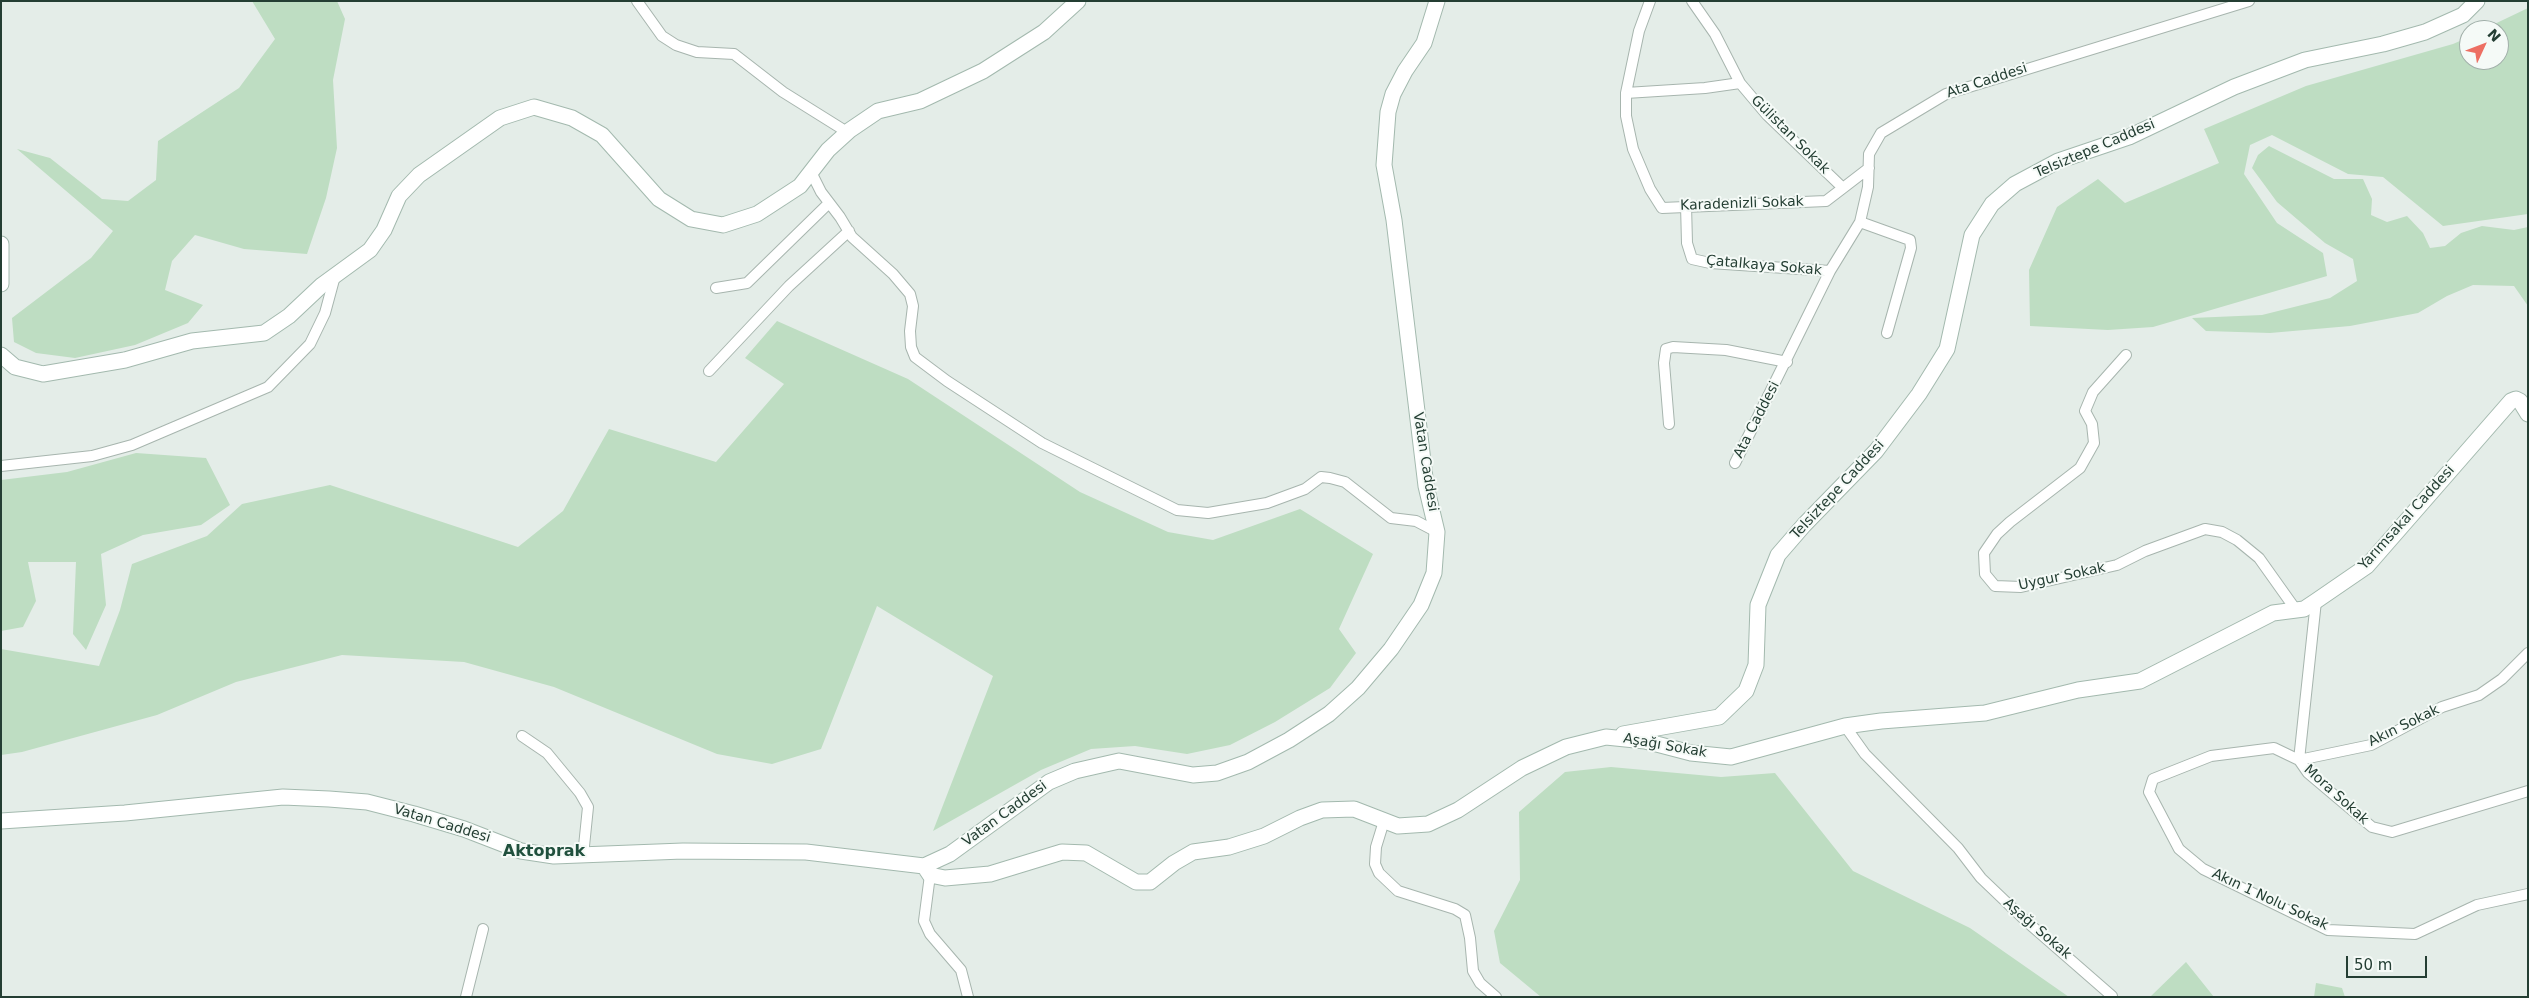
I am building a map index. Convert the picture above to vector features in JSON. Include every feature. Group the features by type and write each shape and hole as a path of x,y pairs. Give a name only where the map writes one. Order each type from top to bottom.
{"street":[{"path":"637,1 662,36 676,45 697,52 734,54 783,92 848,132"},
{"path":"1,355 16,367 43,374 125,360 192,342 264,333 289,316 334,276 370,250 384,230 399,196 419,175 500,118 534,107 572,118 602,135 659,199 692,219 723,225 757,214 800,186 828,150 848,132 878,112 920,101 983,71 1044,32 1078,1"},
{"name":"Vatan Caddesi","path":"1,821 125,813 283,797 329,799 367,802 464,829 521,851 554,856 683,851 806,852 927,870 1049,782 1075,771 1119,761 1193,775 1218,773 1248,762 1289,740 1329,714 1351,694 1391,649 1421,605 1434,574 1437,532 1426,486 1394,220 1384,165 1388,112 1393,94 1424,43 1437,1"},
{"path":"1650,1 1639,31 1626,93 1705,88 1740,83"},
{"name":"Gülistan Sokak","path":"1692,1 1715,34 1740,83 1767,115 1843,188"},
{"name":"Ata Caddesi","path":"1735,463 1787,362 1830,272 1860,222 1868,187 1869,154 1881,132 1946,94 2249,1"},
{"name":"Telsiztepe Caddesi","path":"1606,737 1719,717 1746,691 1756,665 1758,605 1778,555 1804,525 1876,451 1919,394 1947,349 1972,235 1992,204 2015,184 2058,161 2129,136 2234,87 2305,60 2383,44 2425,32 2463,15 2477,1"},
{"name":"Karadenizli Sokak","path":"1626,93 1626,116 1633,149 1650,189 1662,208 1686,205 1826,201 1843,188"},
{"path":"1843,188 1869,168"},
{"path":"811,172 820,192 852,237 893,274 910,294 913,306 910,331 911,348 915,357 947,381 1042,443 1176,510 1208,512 1267,503 1305,489 1321,477 1344,482 1391,518 1416,521 1437,532"},
{"path":"716,288 747,283 829,203"},
{"name":"Çatalkaya Sokak","path":"1686,205 1687,243 1692,259 1710,263 1830,272"},
{"path":"1860,222 1910,240 1911,248 1886,333"},
{"path":"709,371 789,286 849,231"},
{"path":"1,244 1,284"},
{"path":"1,466 92,456 132,446 268,387 310,344 325,313 334,276"},
{"path":"1669,424 1664,363 1666,349 1673,347 1726,350 1787,362"},
{"name":"Uygur Sokak","path":"2126,355 2093,392 2085,411 2092,424 2094,443 2080,468 2010,522 1998,534 1984,553 1984,574 1994,586 2021,587 2117,565 2145,550 2205,530 2222,532 2237,540 2259,558 2296,610"},
{"name":"Yarımsakal Caddesi","path":"2098,687 2140,681 2273,612 2304,609 2367,566 2511,401 2516,399 2520,401 2528,414"},
{"name":"Mora Sokak","path":"2316,601 2299,760 2308,773 2372,827 2392,832 2528,791"},
{"name":"Akın Sokak","path":"2299,760 2370,745 2442,708 2479,694 2502,679 2528,654"},
{"name":"Aşağı Sokak","path":"927,870 945,878 990,874 1062,852 1086,853 1136,882 1150,882 1174,863 1193,852 1229,847 1264,836 1300,818 1322,810 1354,809 1398,826 1428,824 1458,810 1531,764 1566,747 1606,737 1645,741 1691,753 1730,756 1844,726 1881,721 1985,713 2098,687"},
{"name":"Aşağı Sokak","path":"1844,726 1866,754 1958,848 1981,878 2026,921 2112,996"},
{"path":"522,736 547,753 580,793 588,807 583,856"},
{"name":"Akın 1 Nolu Sokak","path":"2299,760 2274,748 2211,756 2153,779 2149,792 2179,849 2203,869 2328,930 2415,934 2477,905 2528,894"},
{"path":"1384,821 1376,847 1375,864 1379,873 1398,891 1455,909 1465,915 1468,922 1473,971 1480,983 1496,997"},
{"path":"927,870 924,921 930,934 961,970 968,997"},
{"path":"466,997 483,928"}],"green space":[{"path":"252,1 337,1 345,19 333,80 337,148 326,198 307,254 244,249 195,235 172,261 165,290 203,305 188,323 135,345 75,358 36,353 14,342 12,318 91,258 113,231 17,149 50,158 102,199 128,201 156,180 158,141 239,88 275,39"},
{"path":"2528,8 2528,214 2443,226 2383,177 2348,174 2272,135 2250,145 2244,174 2277,223 2323,253 2327,276 2153,327 2108,330 2030,326 2029,270 2057,207 2098,179 2125,203 2219,163 2204,129 2306,86 2459,41 2459,70 2509,70 2509,20 2503,20"},
{"path":"2269,146 2334,179 2363,179 2372,199 2371,215 2387,222 2407,216 2423,233 2430,248 2445,246 2461,233 2482,226 2514,230 2528,227 2528,306 2514,286 2473,285 2447,296 2418,313 2350,326 2270,333 2206,331 2192,318 2262,315 2330,298 2357,281 2353,259 2325,243 2277,202 2252,168 2258,155"},
{"path":"777,321 908,379 1080,492 1168,532 1213,540 1300,509 1373,554 1339,629 1356,653 1330,688 1275,722 1230,745 1187,754 1135,746 1091,749 1041,770 933,831 993,676 877,606 821,749 772,764 717,754 554,687 464,662 342,655 236,682 157,715 22,752 1,755 1,649 99,666 120,610 132,564 207,536 242,504 330,485 518,547 563,511 609,429 716,462 784,384 745,358"},
{"path":"136,453 206,458 230,505 201,525 143,535 101,554 106,605 86,650 73,634 76,562 28,562 36,601 23,627 1,631 1,480 67,472"},
{"path":"1611,767 1721,777 1775,773 1853,871 1970,928 2069,997 1541,997 1500,963 1494,931 1520,880 1519,812 1565,772"},
{"path":"2186,962 2214,997 2150,997"},
{"path":"2316,983 2342,988 2345,997 2314,997"}],"district":[{"name":"Aktoprak","path":"544,852"}]}
